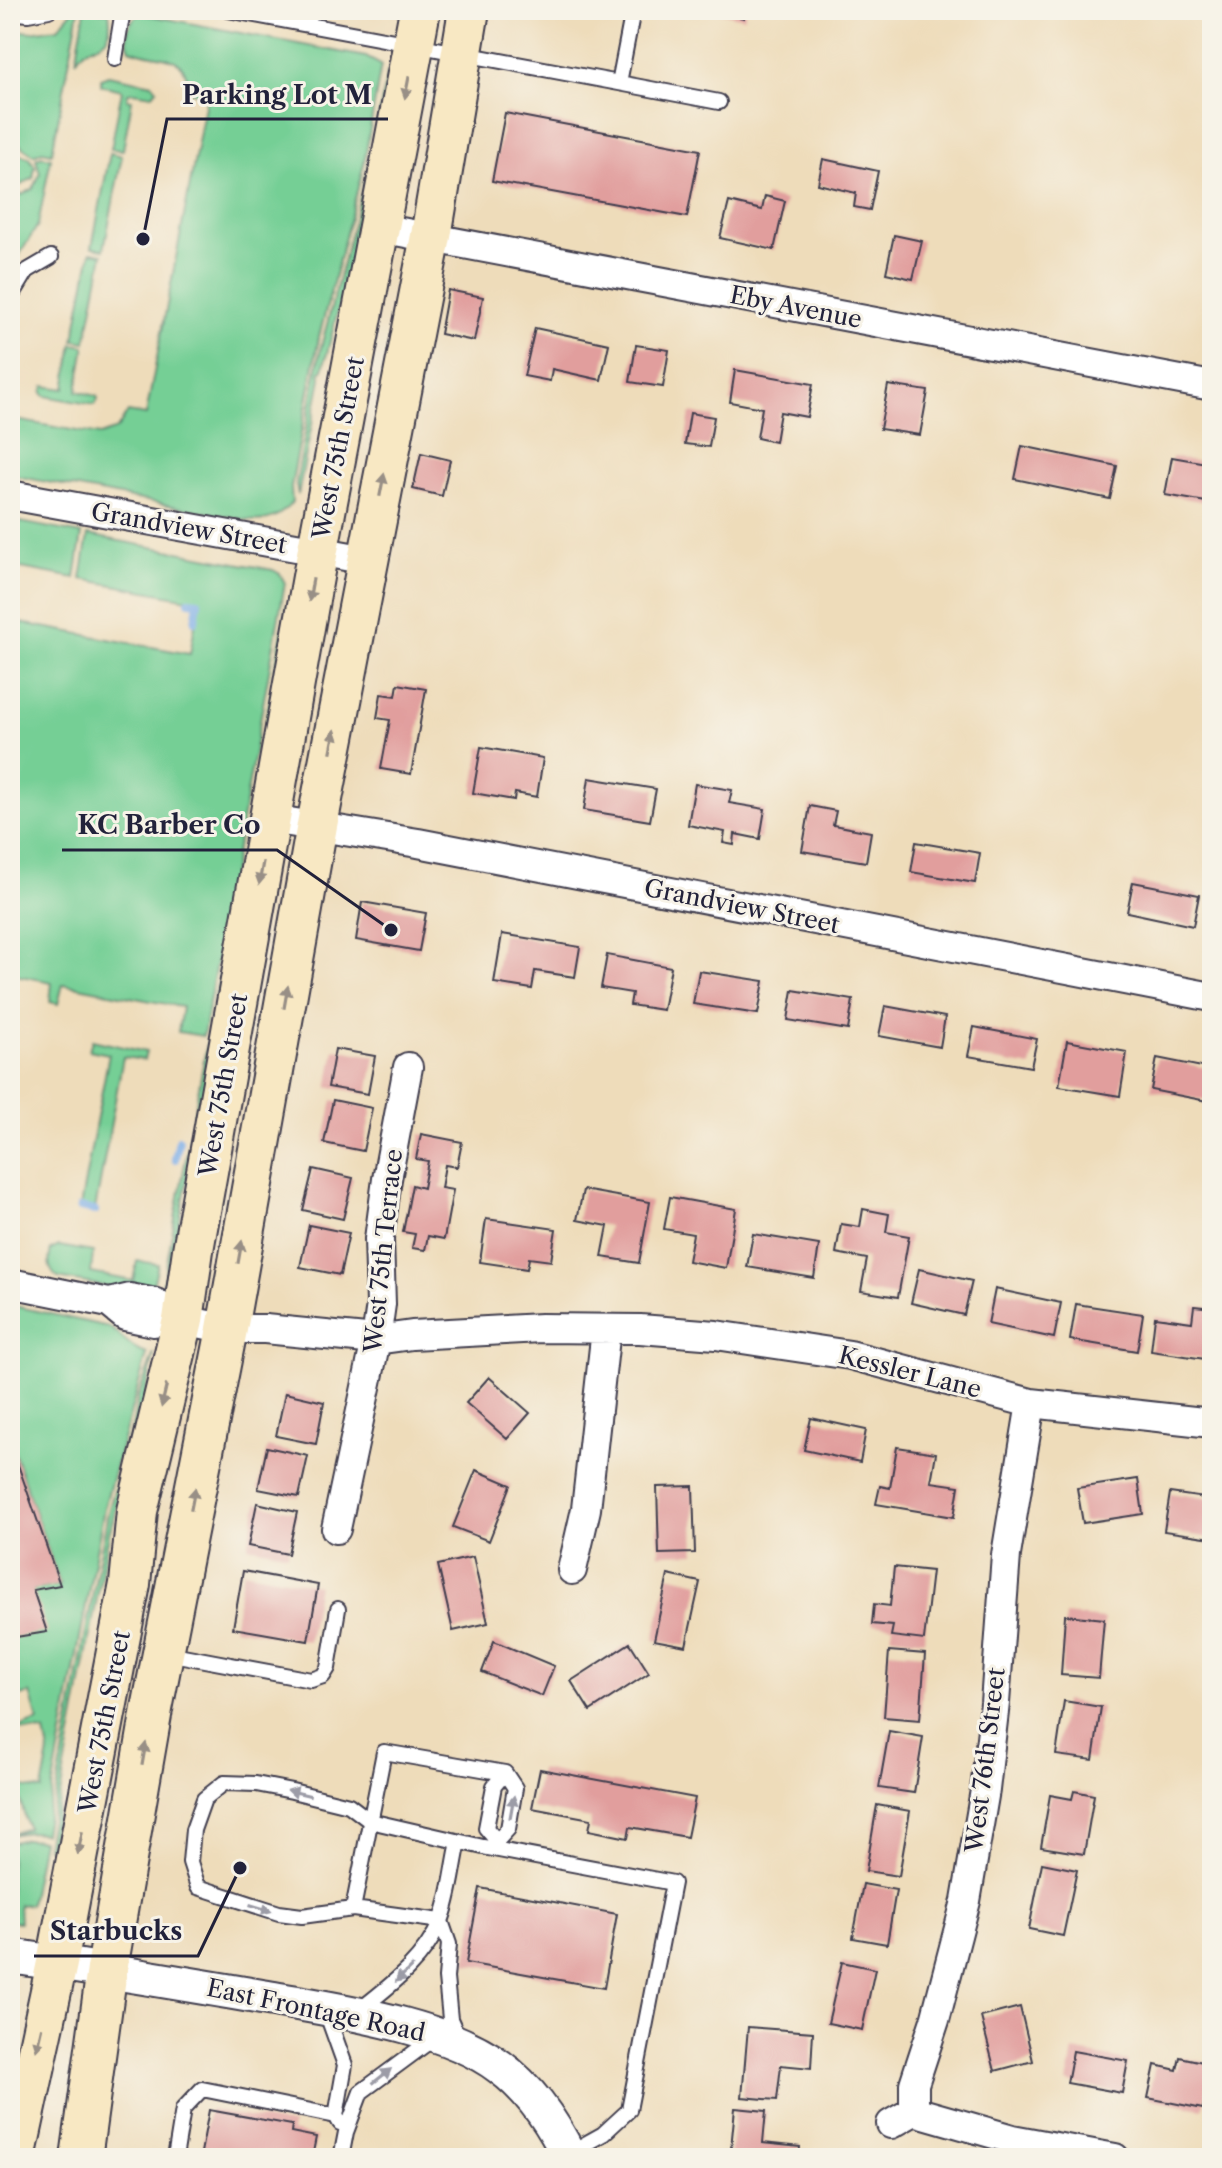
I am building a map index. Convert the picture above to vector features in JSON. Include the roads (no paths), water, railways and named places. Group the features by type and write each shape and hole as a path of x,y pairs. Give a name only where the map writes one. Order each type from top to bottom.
{"main road":[{"name":"West 75th Street","path":"81,2158 107,1969 163,1652 227,1329 317,825 431,236 469,10"},
{"name":"West 75th Street","path":"15,2158 57,1963 130,1584 137,1511 174,1318 193,1250 318,549 417,28"}],"street":[{"name":"Eby Avenue","path":"380,228 1212,386"},
{"name":"Grandview Street","path":"10,495 172,527 318,549 367,560"},
{"name":"Grandview Street","path":"271,819 317,825 1212,997"},
{"name":"West 75th Terrace","path":"336,1529 376,1340 381,1304 379,1239 408,1067"},
{"name":"Kessler Lane","path":"10,1283 109,1303 125,1316 140,1320 154,1322 174,1318 227,1329 265,1329 376,1340 527,1329 606,1329 716,1335 850,1355 1031,1403 1212,1423"},
{"path":"572,1570 586,1509 606,1329"},
{"name":"West 76th Street","path":"1031,1403 1006,1555 985,1790 966,1901 935,2020 902,2117 1115,2158"},
{"name":"East Frontage Road","path":"10,1956 107,1969 339,2012 449,2040 501,2067 538,2105 566,2157"}],"lane":[{"path":"10,12 28,14 49,10"},
{"path":"115,59 123,10"},
{"path":"228,10 417,28 463,54 719,102"},
{"path":"619,83 633,10"},
{"path":"10,299 27,271 51,257"},
{"path":"163,1652 311,1680 323,1676 328,1668 338,1609"},
{"path":"353,1909 384,1752 505,1773 515,1788 508,1829 496,1845"},
{"path":"496,1845 486,1828 494,1786 505,1773"},
{"path":"441,1921 353,1909 302,1916 279,1913 198,1887 190,1862 193,1830 204,1799 224,1783 256,1784 349,1805 370,1821 459,1842 496,1845 673,1883 629,2110 603,2134 566,2157"},
{"path":"346,2132 336,2116 345,2065 339,2012 397,1981 418,1959 441,1921 459,1842"},
{"path":"341,2158 346,2132 361,2092 449,2040 446,1978 449,1944 441,1921"},
{"path":"175,2158 183,2109 202,2089 336,2116"}],"waterway":[{"path":"189,601 198,602 195,621"},
{"path":"175,1159 179,1140"},
{"path":"80,1208 95,1211"}],"place":[{"name":"Parking Lot M","path":"143,239"},
{"name":"KC Barber Co","path":"391,930"},
{"name":"Starbucks","path":"240,1868"}]}
